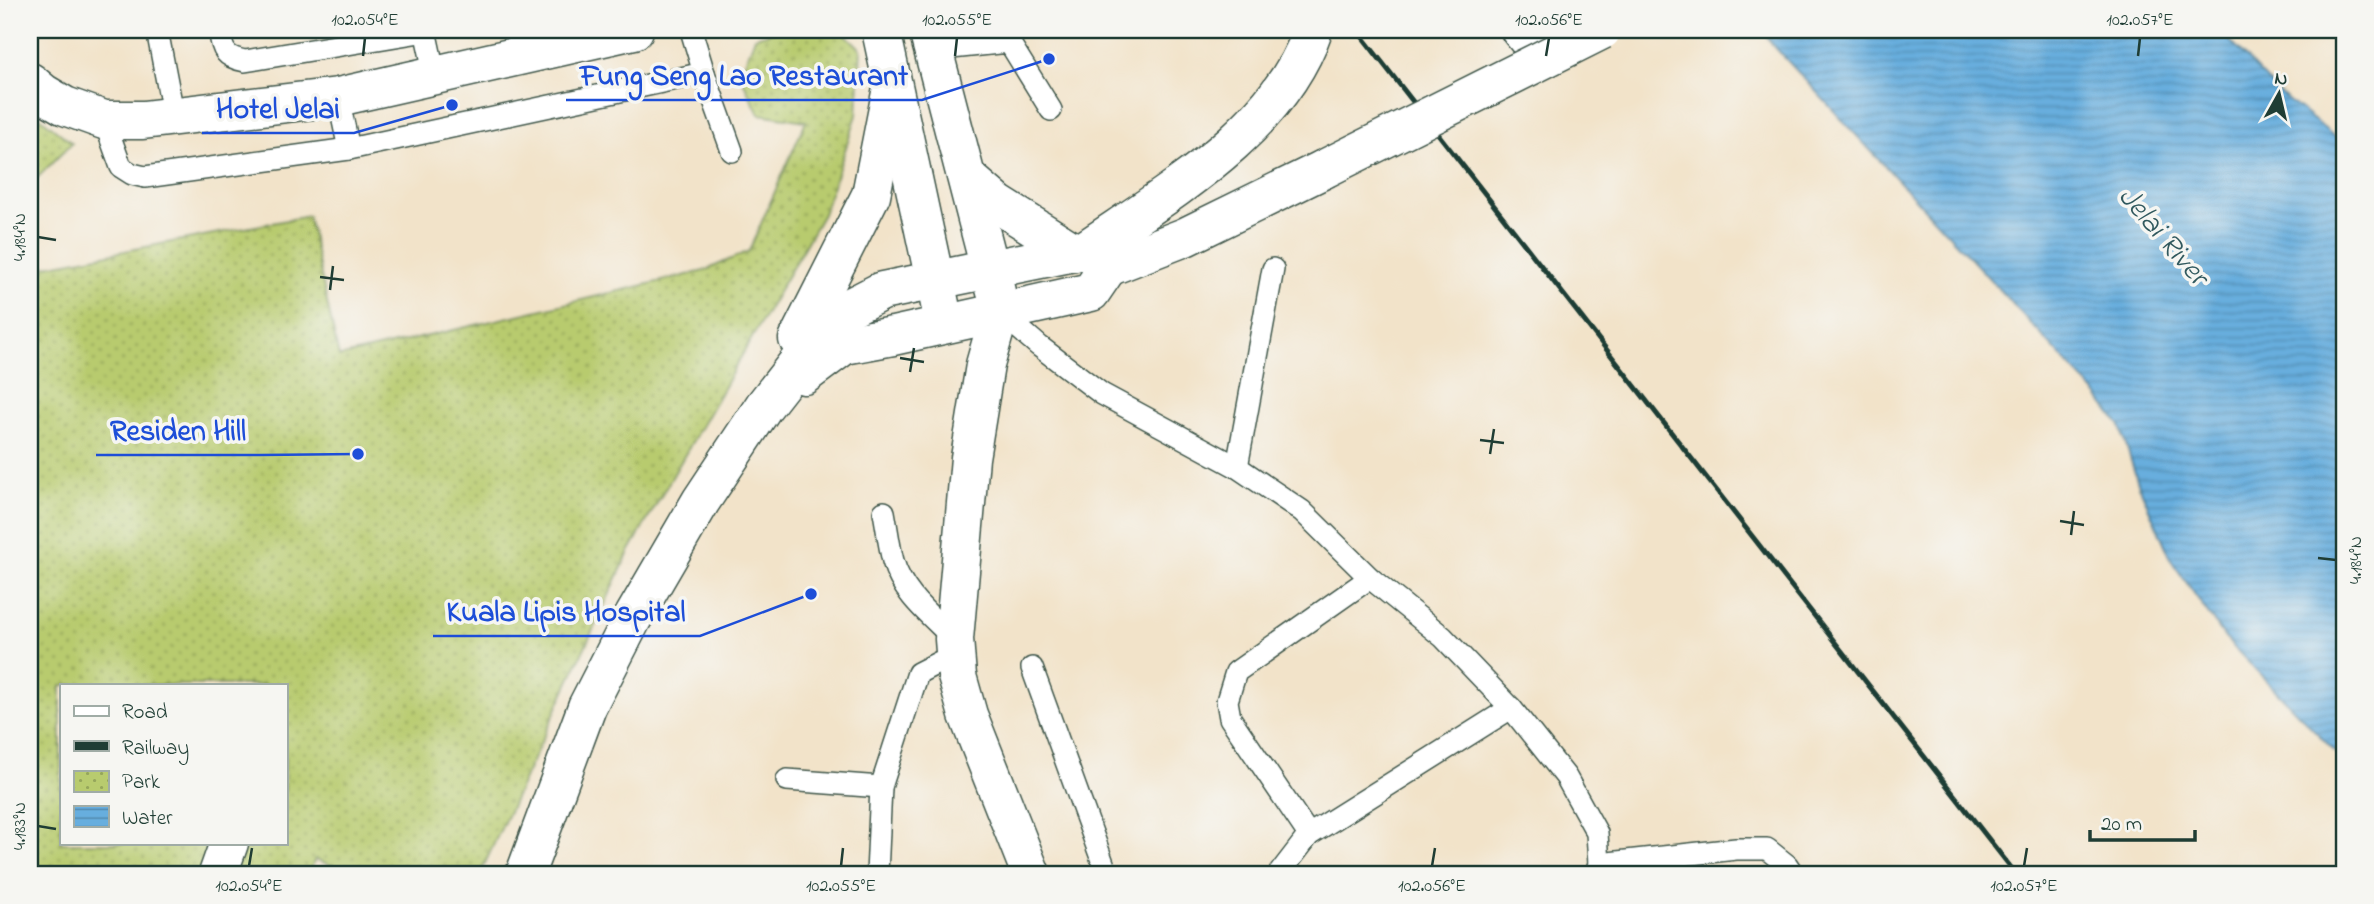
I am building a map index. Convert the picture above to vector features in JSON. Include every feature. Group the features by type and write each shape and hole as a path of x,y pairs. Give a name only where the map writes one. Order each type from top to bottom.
{"street":[{"path":"30,82 65,106 104,120 174,118 338,97 634,30"},
{"path":"881,30 936,280 943,324 985,366"},
{"path":"525,874 555,789 593,695 631,621 701,501 764,406 835,315 883,291 990,269 1089,256 1196,232 1324,169 1532,44 1602,30"},
{"path":"1089,256 1234,144 1282,88 1310,38"},
{"path":"930,40 968,178 1000,312 985,366 970,458 955,646 957,676 968,715 1031,874"},
{"path":"764,406 871,194 892,88"},
{"path":"968,178 998,204 1089,256"},
{"path":"764,406 844,345 1091,292 1089,256"},
{"path":"218,874 229,844"}],"lane":[{"path":"157,30 174,118"},
{"path":"219,30 223,48 229,57 245,61 425,30 435,76"},
{"path":"691,30 732,151"},
{"path":"930,40 1007,36 1051,110"},
{"path":"104,120 121,167 132,174 145,177 349,149 704,73"},
{"path":"338,97 349,149"},
{"path":"1237,467 1273,269"},
{"path":"1000,312 1102,394 1237,467 1302,511 1370,578 1443,637 1511,708 1566,776 1597,833 1597,869 1736,849 1767,849 1787,865 1793,874"},
{"path":"877,874 881,787 918,673 955,646 903,584 893,562 884,512"},
{"path":"1309,835 1230,718 1227,701 1236,672 1370,578"},
{"path":"1032,668 1107,874"},
{"path":"1279,874 1309,835 1511,708"},
{"path":"787,780 881,787"}],"green space":[{"path":"779,30 841,30 861,49 857,115 823,214 629,552 480,874 354,874 315,859 309,874 30,874 30,269 308,216 339,357 704,271 749,251 806,121 759,114 740,75 755,37"},
{"path":"30,109 72,143 30,185"}],"water":[{"name":"Jelai River","path":"1762,30 2220,30 2277,91 2344,144 2344,761 2225,638 2173,563 2139,486 2120,426 2097,395"}],"railway":[{"path":"1357,30 2016,874"}],"place":[{"name":"Fung Seng Lao Restaurant","path":"1049,59"},
{"name":"Hotel Jelai","path":"452,105"},
{"name":"Residen Hill","path":"358,454"},
{"name":"Kuala Lipis Hospital","path":"811,594"}]}
